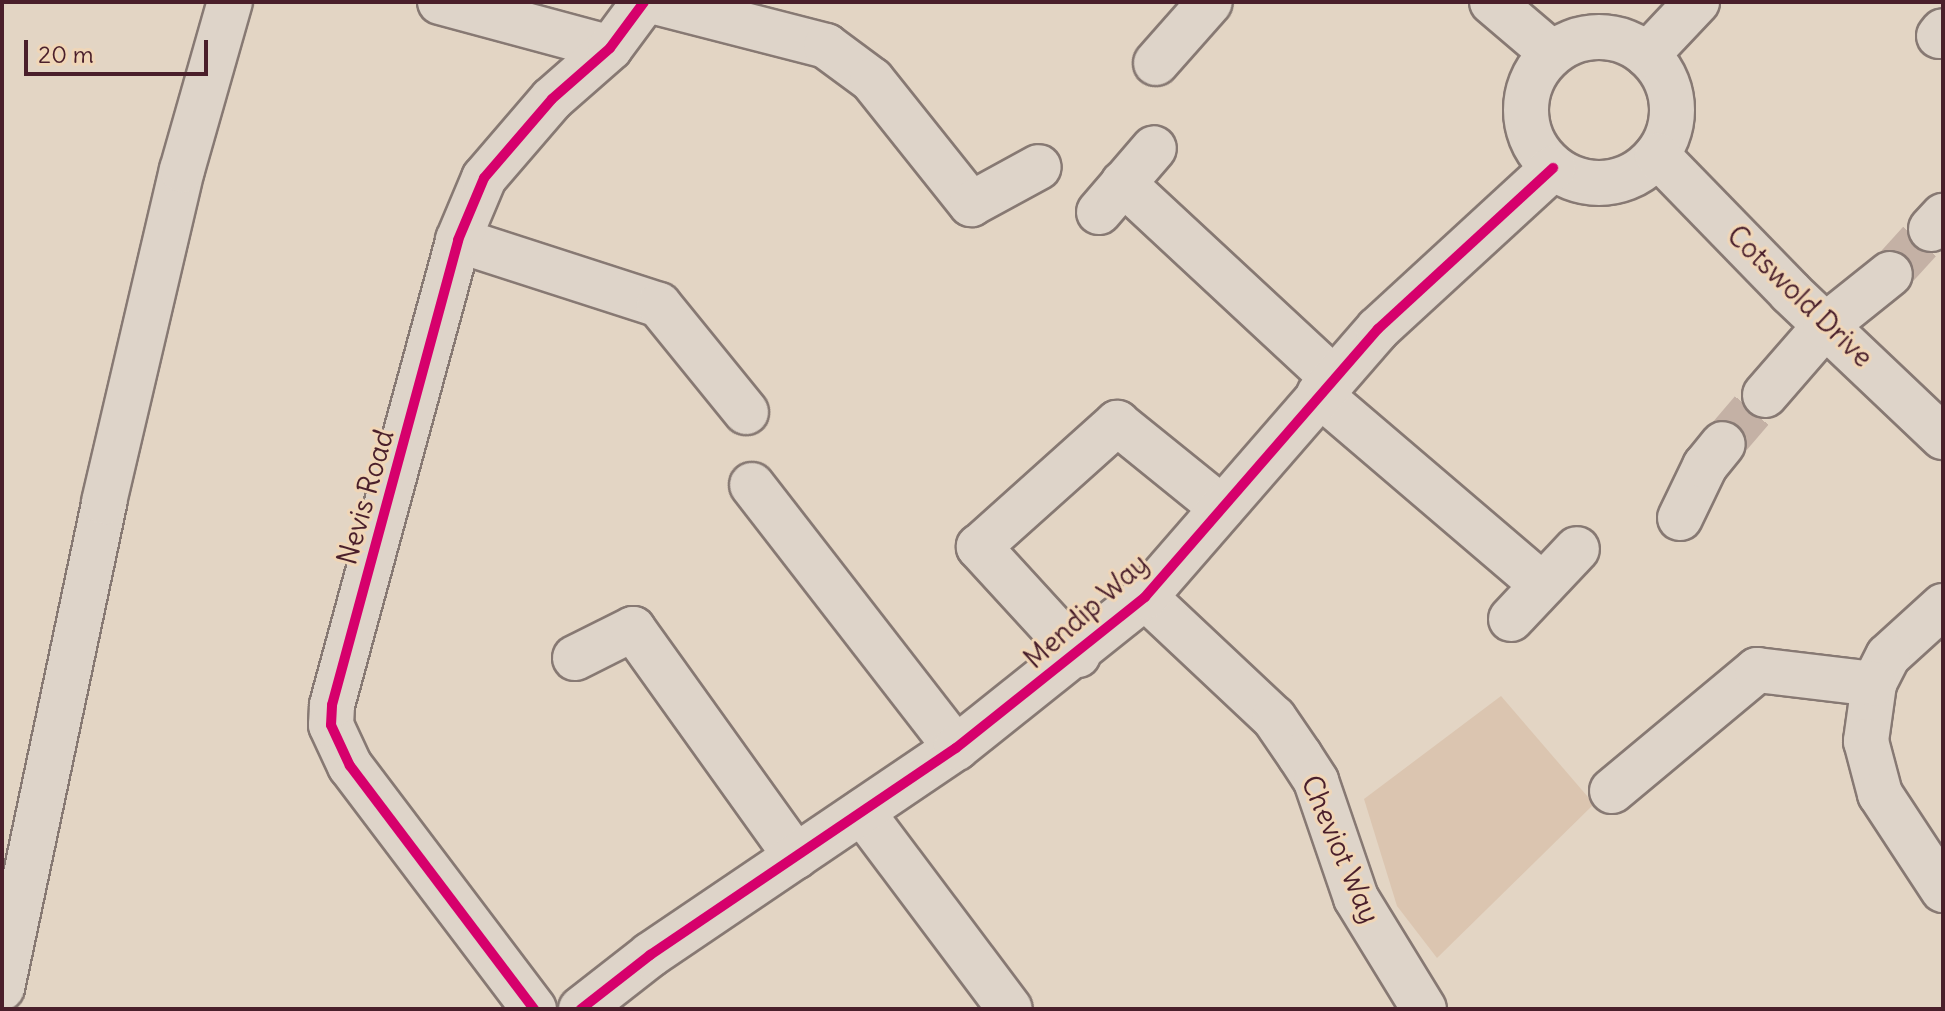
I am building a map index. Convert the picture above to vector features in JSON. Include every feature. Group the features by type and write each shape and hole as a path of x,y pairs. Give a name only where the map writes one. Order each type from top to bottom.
{"street":[{"path":"2,988 104,502 182,170 230,2"},
{"path":"440,2 610,48"},
{"name":"Nevis Road","path":"534,1009 350,766 331,725 339,676 398,475 458,240 484,178 513,140 610,48 644,2"},
{"path":"655,2 826,46 872,80 971,204 1039,167"},
{"path":"1156,63 1210,2"},
{"path":"1492,2 1552,53"},
{"path":"1647,55 1697,2"},
{"path":"1599,37 1625,41 1647,55 1663,76 1672,103 1670,130 1657,155 1636,173 1608,183 1579,181 1553,168 1532,143 1525,111 1531,80 1552,53 1574,41 1599,37"},
{"path":"1154,148 1111,197 1326,386 1543,585"},
{"name":"Cotswold Drive","path":"1657,155 1825,326 1943,437"},
{"name":"Mendip Way","path":"581,1009 650,955 956,748 1078,655 1145,597 1326,386 1410,296 1553,168"},
{"path":"458,240 659,305 746,412"},
{"path":"1765,395 1825,326 1890,274"},
{"path":"1078,655 979,547 1117,423 1222,508"},
{"path":"1680,518 1705,466 1723,444"},
{"path":"752,485 956,748"},
{"path":"1511,619 1577,549"},
{"name":"Cheviot Way","path":"1145,597 1274,718 1300,756 1316,781 1356,898 1424,1009"},
{"path":"1943,606 1902,639 1874,684 1866,715 1870,768 1902,834 1943,890"},
{"path":"575,658 633,629 796,857"},
{"path":"1612,791 1757,670 1874,684"},
{"path":"862,812 1010,1009"}],"shaded area":[{"path":"1501,696 1594,804 1437,958 1397,906 1364,799"}],"tunnel":[{"path":"1890,274 1931,229"},
{"path":"1723,444 1765,395"}],"cycle path":[{"path":"534,1009 350,766 331,725 332,705 458,240 484,178 552,99 610,48 644,2"},
{"path":"581,1009 650,955 956,748 1145,597 1378,329 1553,168"}]}
